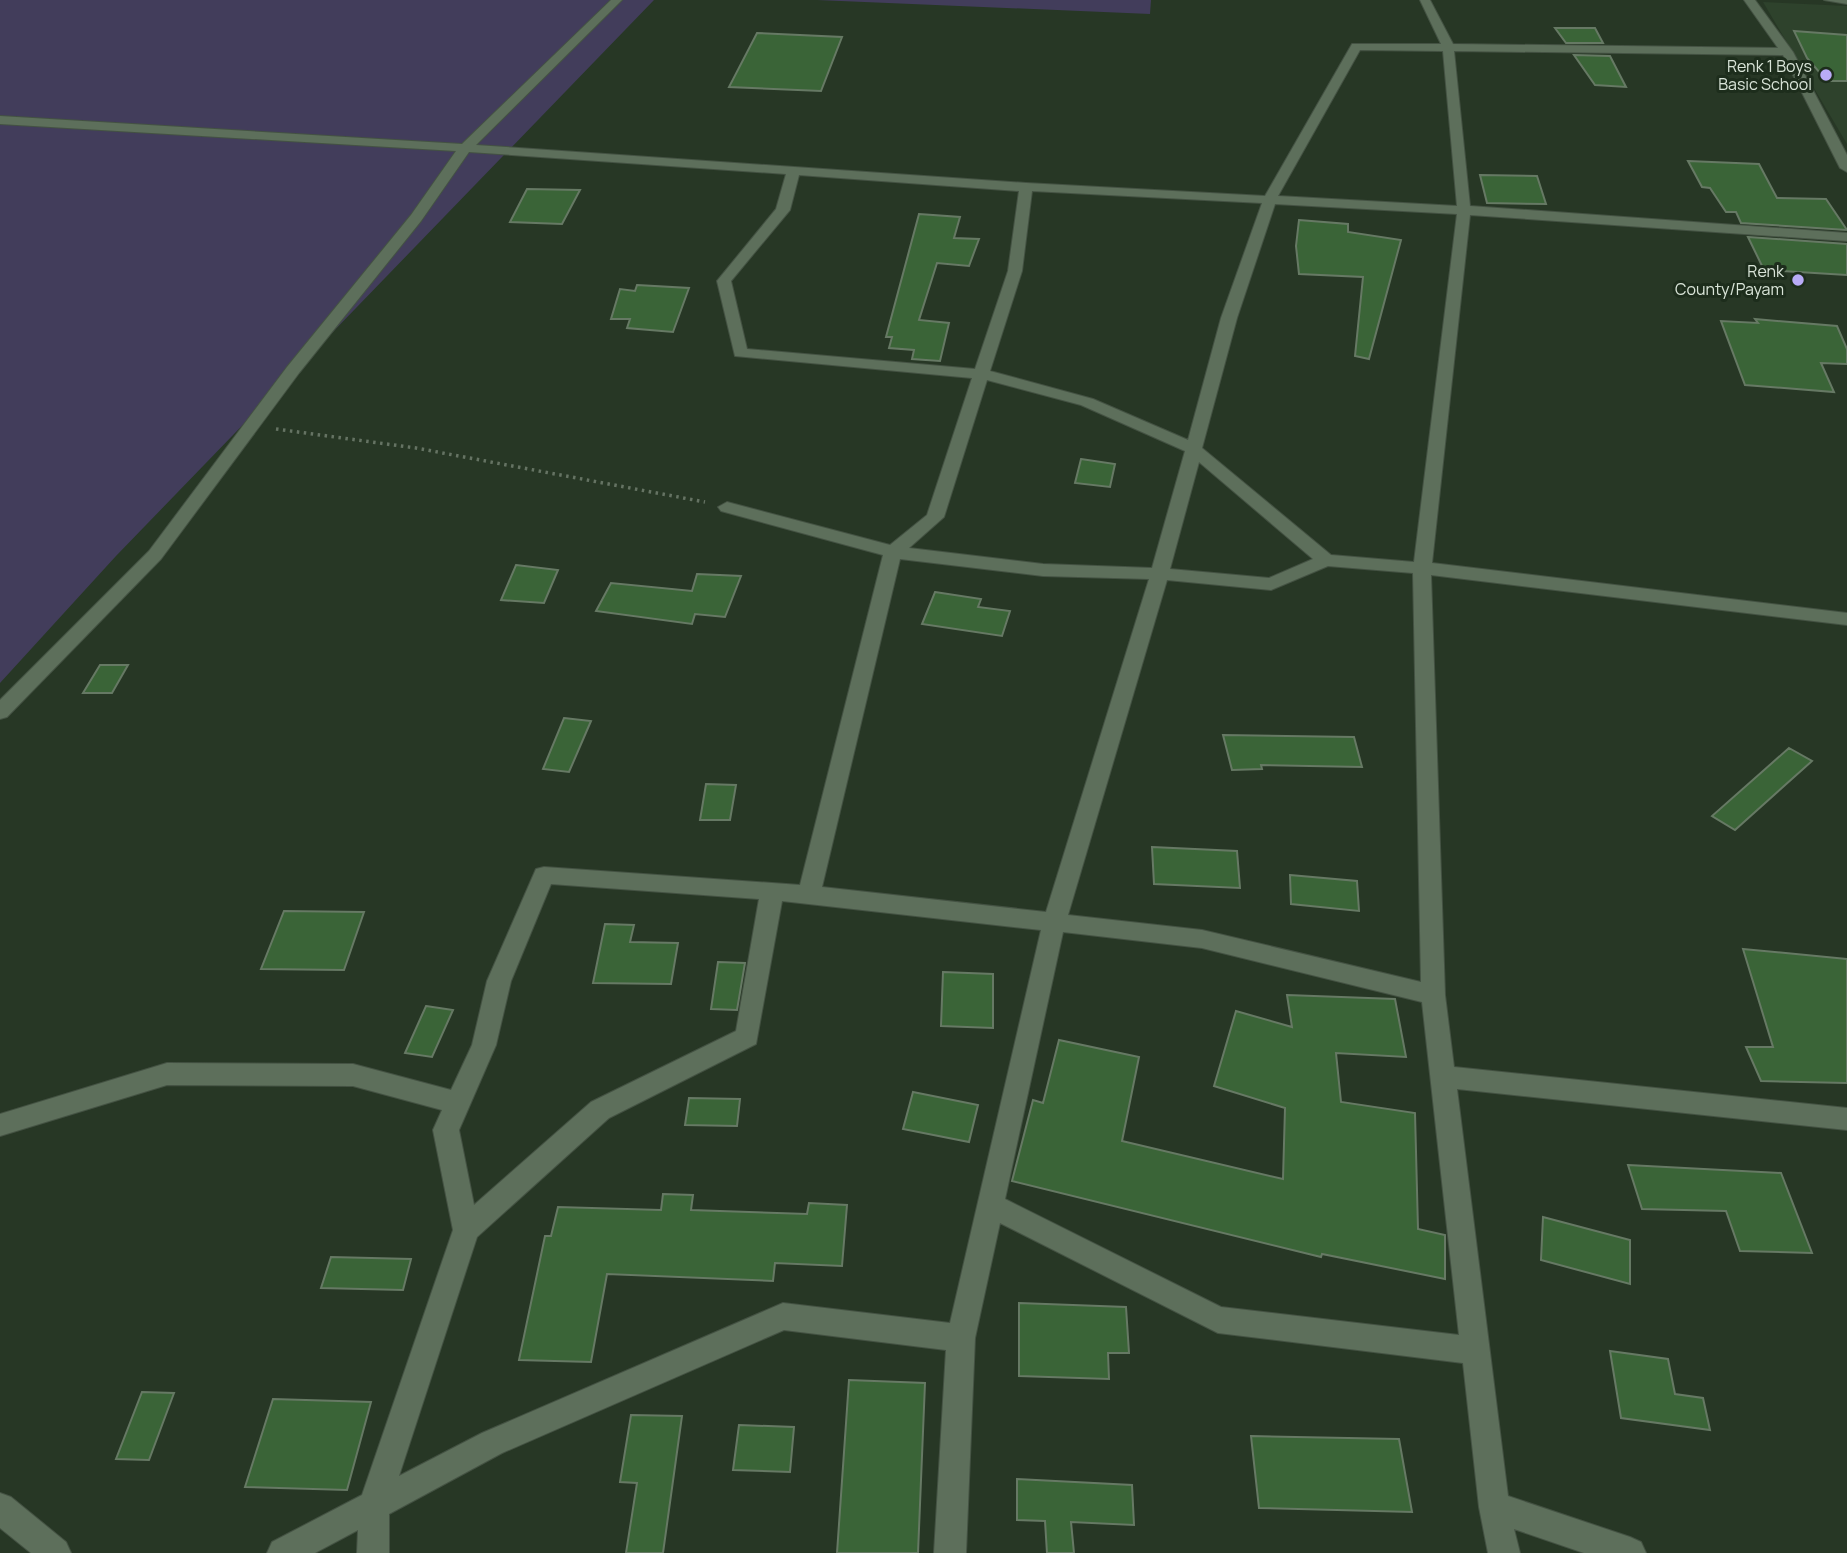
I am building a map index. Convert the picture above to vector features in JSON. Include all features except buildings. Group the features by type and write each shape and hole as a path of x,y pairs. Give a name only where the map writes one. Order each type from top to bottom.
{"street":[{"path":"0,712 155,555 252,426 416,218 465,148 617,0"},
{"path":"1425,0 1448,46 1464,210 1422,568 1433,996 1494,1507 1504,1553"},
{"path":"1749,0 1787,52 1847,168"},
{"path":"1829,0 1847,1"},
{"path":"950,1553 961,1338 1054,922 1160,574 1228,318 1270,200 1356,46 1787,52"},
{"path":"0,120 465,148 1026,187 1464,210 1847,237"},
{"path":"794,170 783,210 724,281 740,353 982,374 1087,402 1193,449 1326,560"},
{"path":"808,894 893,552 935,517 1015,271 1026,187"},
{"path":"727,506 893,552 1043,570 1160,574 1271,584 1326,560 1422,568 1847,619"},
{"path":"466,1230 446,1130 484,1045 499,981 544,875 808,894 1202,939 1433,996"},
{"path":"373,1553 374,1505 466,1230 600,1110 747,1037 772,892"},
{"path":"0,1125 167,1074 352,1075 458,1102"},
{"path":"1444,1077 1847,1119"},
{"path":"991,1205 1218,1320 1476,1351"},
{"path":"283,1553 492,1443 783,1315 961,1338"},
{"path":"1494,1507 1630,1553"},
{"path":"0,1508 55,1553"}],"path":[{"path":"252,426 416,448 727,506"}],"shaded area":[{"path":"0,0 654,0 116,556 0,683"},
{"path":"817,0 1151,0 1150,14"},
{"name":"Renk 1 Boys Basic School","path":"1763,2 1847,6 1847,144"}],"place":[{"name":"Renk 1 Boys Basic School","path":"1826,75"},
{"name":"Renk County/Payam","path":"1798,280"}]}
